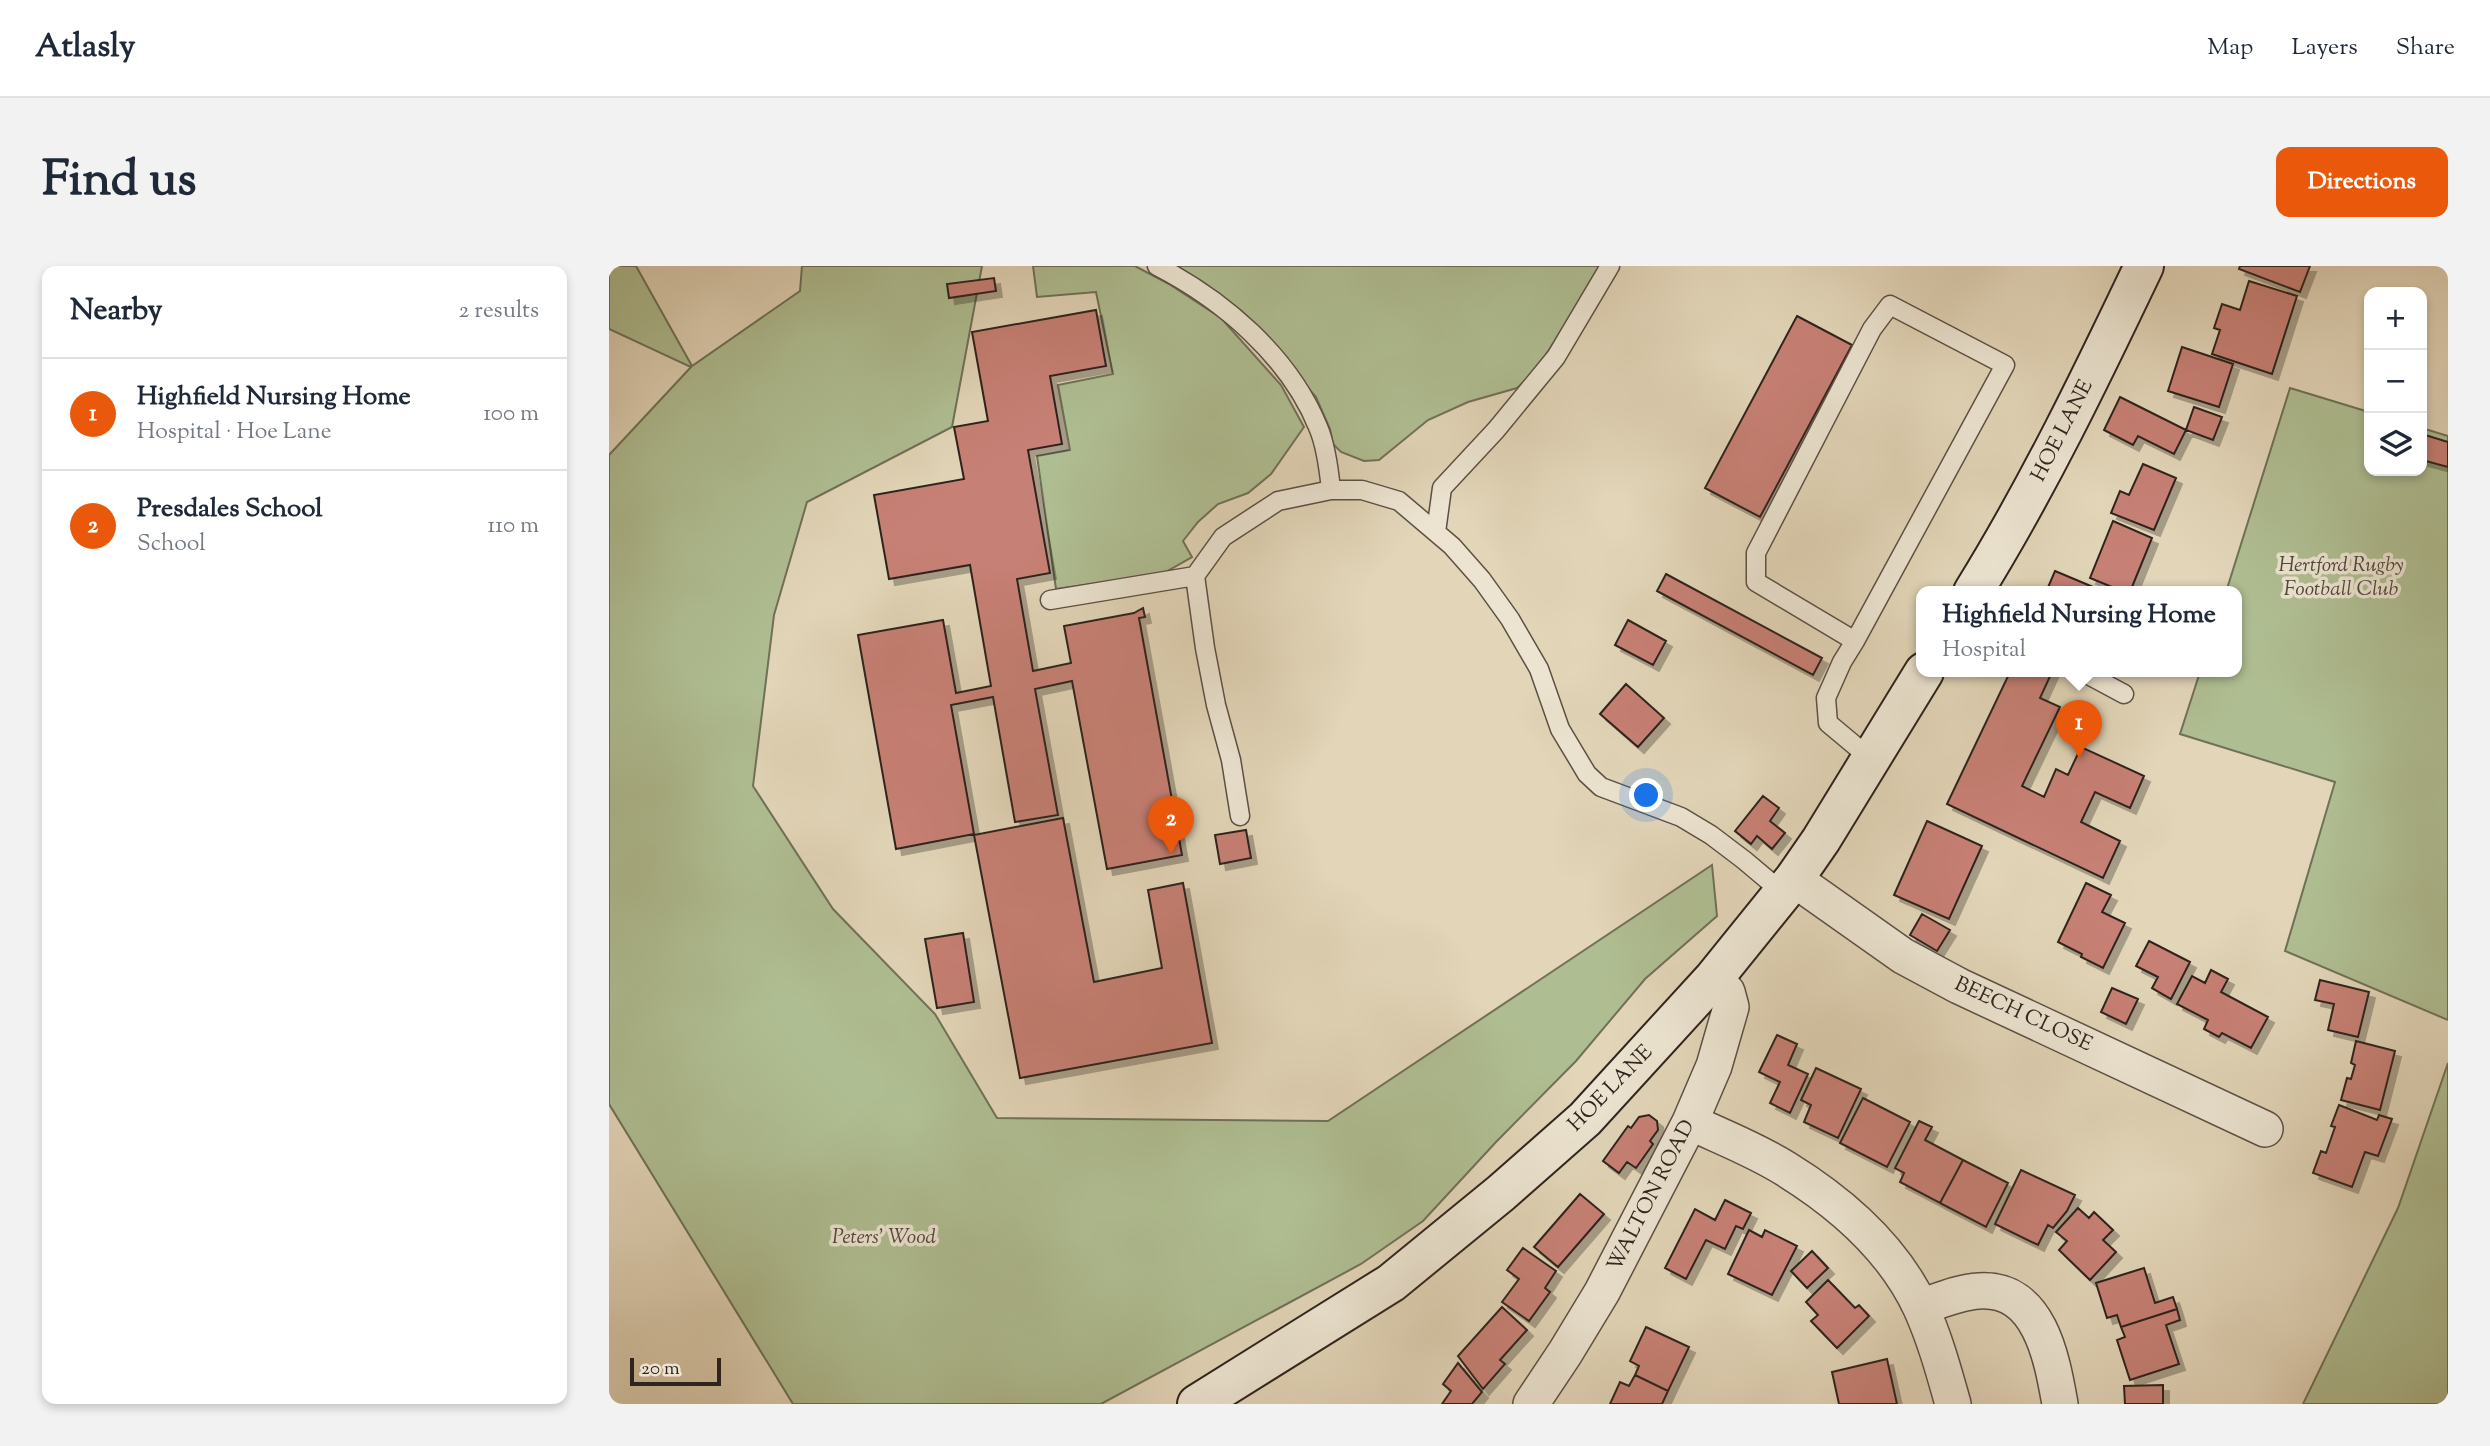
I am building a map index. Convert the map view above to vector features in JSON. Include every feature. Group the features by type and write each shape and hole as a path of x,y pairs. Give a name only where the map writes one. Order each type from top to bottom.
{"street":[{"name":"HOE LANE","path":"1977,586 2003,544 2071,419 2144,266"},
{"name":"HOE LANE","path":"1197,1404 1391,1283 1501,1193 1585,1119 1714,978 1788,886 1921,677"},
{"name":"BEECH CLOSE","path":"1788,886 1903,956 1959,986 2265,1129"},
{"name":"WALTON ROAD","path":"1531,1404 1566,1353 1602,1292 1690,1122 1714,1066 1731,1007 1727,992 1714,978"},
{"path":"1690,1122 1784,1167 1836,1203 1861,1225 1903,1276 1921,1307 1953,1404"},
{"path":"1921,1307 1965,1292 1982,1290 2011,1299 2032,1315 2038,1325 2052,1357 2060,1404"}],"lane":[{"path":"1157,266 1183,280 1243,323 1292,379 1319,428 1331,490"},
{"path":"1436,532 1442,488 1496,430 1556,357 1610,266"},
{"path":"1855,641 1756,582 1756,554 1872,329 1890,305 2005,365 1855,641 1842,662 1826,698 1828,723 1871,758"},
{"path":"1240,816 1231,760 1205,649 1195,576 1223,537 1278,501 1331,490 1362,490 1399,500 1453,546 1482,580 1510,619 1539,669 1560,729 1587,774 1601,787 1681,817 1788,886"},
{"path":"1050,600 1195,576"},
{"path":"2092,677 2123,694"}],"green space":[{"name":"Peters' Wood","path":"609,266 636,266 692,366 800,291 802,266 982,266 952,427 807,502 774,615 753,786 833,909 935,1014 997,1118 1328,1121 1712,865 1717,916 1645,979 1576,1061 1423,1221 1361,1264 1101,1404 793,1404 609,1104 609,455 691,367 609,329"},
{"path":"1033,266 1135,266 1169,284 1221,318 1281,385 1304,427 1271,474 1248,493 1218,504 1198,522 1183,541 1192,557 1162,574 1056,589 1037,456 1070,450 1058,385 1113,374 1096,292 1037,297"},
{"path":"1175,266 1601,266 1536,371 1517,388 1468,402 1428,420 1379,460 1364,461 1341,452 1333,444 1330,429 1316,397 1254,326"},
{"name":"Hertford Rugby Football Club","path":"2290,388 2364,410 2364,476 2427,476 2427,430 2448,436 2448,1020 2285,951 2335,782 2180,734 2198,677 2242,677 2242,586 2228,586"},
{"path":"2448,1063 2448,1404 2303,1404 2398,1208"}],"building":[{"path":"2240,266 2310,266 2300,292 2239,269"},
{"path":"994,278 996,291 949,298 947,284"},
{"path":"2249,281 2297,296 2272,374 2212,354 2220,330 2214,328 2222,304 2240,310"},
{"path":"1096,310 1106,366 1050,376 1062,444 1028,450 1050,573 1017,579 1033,671 1071,663 1064,626 1134,613 1143,608 1145,617 1139,618 1182,855 1107,869 1072,681 1035,689 1058,815 1015,822 993,697 951,705 974,834 896,849 858,635 943,620 956,693 991,686 970,565 889,579 874,495 964,479 954,427 988,421 972,332"},
{"path":"1797,316 1852,345 1760,517 1705,488"},
{"path":"2182,347 2233,364 2219,407 2168,391"},
{"path":"2120,397 2186,430 2174,454 2138,436 2133,445 2104,430"},
{"path":"2194,407 2222,417 2213,440 2186,430"},
{"path":"2427,436 2448,442 2448,467 2427,461"},
{"path":"2143,464 2176,478 2154,530 2111,513 2120,491 2129,495"},
{"path":"2113,521 2152,538 2132,586 2109,586 2090,578"},
{"path":"2055,571 2091,586 2049,586"},
{"path":"1666,574 1822,658 1813,675 1657,591"},
{"path":"1628,620 1666,641 1653,665 1615,645"},
{"path":"2008,677 2050,677 2040,698 2060,707 2022,786 2044,797 2056,769 2068,775 2081,747 2144,776 2130,808 2095,792 2081,822 2120,841 2103,878 1947,804"},
{"path":"1626,684 1664,718 1638,747 1600,714"},
{"path":"1763,796 1779,808 1770,821 1785,833 1772,849 1757,836 1751,844 1735,831"},
{"path":"1063,818 1094,982 1162,968 1148,890 1183,883 1212,1043 1020,1078 974,835"},
{"path":"1927,821 1982,846 1949,919 1894,895"},
{"path":"1246,830 1251,858 1220,864 1215,835"},
{"path":"2086,883 2111,895 2102,912 2125,923 2103,968 2058,942"},
{"path":"1922,914 1950,930 1937,951 1910,935"},
{"path":"963,933 974,1002 937,1008 925,939"},
{"path":"2149,941 2190,962 2171,999 2152,988 2158,977 2136,966"},
{"path":"2211,970 2228,979 2221,992 2268,1017 2251,1048 2222,1033 2219,1037 2204,1029 2208,1020 2177,1004 2192,976 2205,983"},
{"path":"2320,980 2369,992 2358,1037 2328,1030 2334,1004 2315,1000"},
{"path":"2112,988 2138,999 2126,1024 2101,1012"},
{"path":"1777,1035 1797,1044 1788,1065 1808,1074 1790,1113 1770,1103 1780,1082 1759,1072"},
{"path":"2356,1041 2395,1051 2380,1110 2341,1100 2347,1078 2351,1079 2355,1065 2351,1063"},
{"path":"1816,1068 1861,1089 1838,1138 1804,1122 1811,1105 1801,1100"},
{"path":"1863,1098 1910,1122 1887,1167 1840,1143"},
{"path":"2339,1105 2377,1120 2379,1115 2392,1119 2378,1156 2365,1152 2352,1187 2313,1173 2321,1151 2326,1153 2335,1127 2331,1126"},
{"path":"1649,1115 1657,1121 1658,1130 1650,1141 1653,1144 1636,1168 1627,1162 1619,1173 1603,1161 1628,1126 1631,1128 1639,1117"},
{"path":"1919,1121 1932,1127 1925,1140 1963,1160 1940,1203 1900,1182 1904,1173 1895,1168"},
{"path":"1963,1160 2008,1183 1986,1227 1940,1203"},
{"path":"2021,1170 2075,1195 2067,1211 2053,1228 2048,1225 2038,1245 1995,1224"},
{"path":"1580,1194 1604,1214 1558,1267 1534,1247"},
{"path":"1725,1200 1751,1213 1743,1229 1736,1226 1725,1249 1706,1240 1686,1279 1665,1268 1695,1209 1715,1220"},
{"path":"2078,1208 2089,1218 2094,1212 2113,1230 2103,1240 2116,1252 2090,1280 2059,1250 2067,1241 2056,1232"},
{"path":"1749,1230 1762,1237 1765,1230 1797,1246 1772,1295 1728,1274"},
{"path":"1523,1248 1556,1271 1545,1288 1550,1292 1529,1321 1502,1302 1519,1279 1507,1270"},
{"path":"1812,1251 1828,1268 1807,1288 1791,1271"},
{"path":"2144,1268 2155,1303 2173,1297 2177,1309 2121,1327 2117,1315 2107,1318 2096,1283"},
{"path":"1828,1280 1855,1308 1859,1305 1869,1316 1837,1348 1811,1321 1818,1315 1806,1302"},
{"path":"1502,1307 1527,1330 1500,1360 1505,1364 1483,1389 1458,1356"},
{"path":"2177,1309 2180,1320 2166,1325 2179,1364 2130,1380 2117,1340 2125,1337 2121,1327"},
{"path":"1646,1327 1689,1347 1668,1391 1635,1375 1639,1366 1630,1361"},
{"path":"1887,1359 1897,1404 1839,1404 1832,1372"},
{"path":"1458,1363 1482,1392 1472,1404 1442,1404 1451,1391 1443,1384"},
{"path":"1635,1375 1668,1391 1662,1404 1610,1404 1620,1382 1629,1386"},
{"path":"2163,1385 2163,1404 2125,1404 2124,1386"}],"place":[{"name":"Highfield Nursing Home","path":"2079,758"},
{"name":"Presdales School","path":"1171,854"}]}
